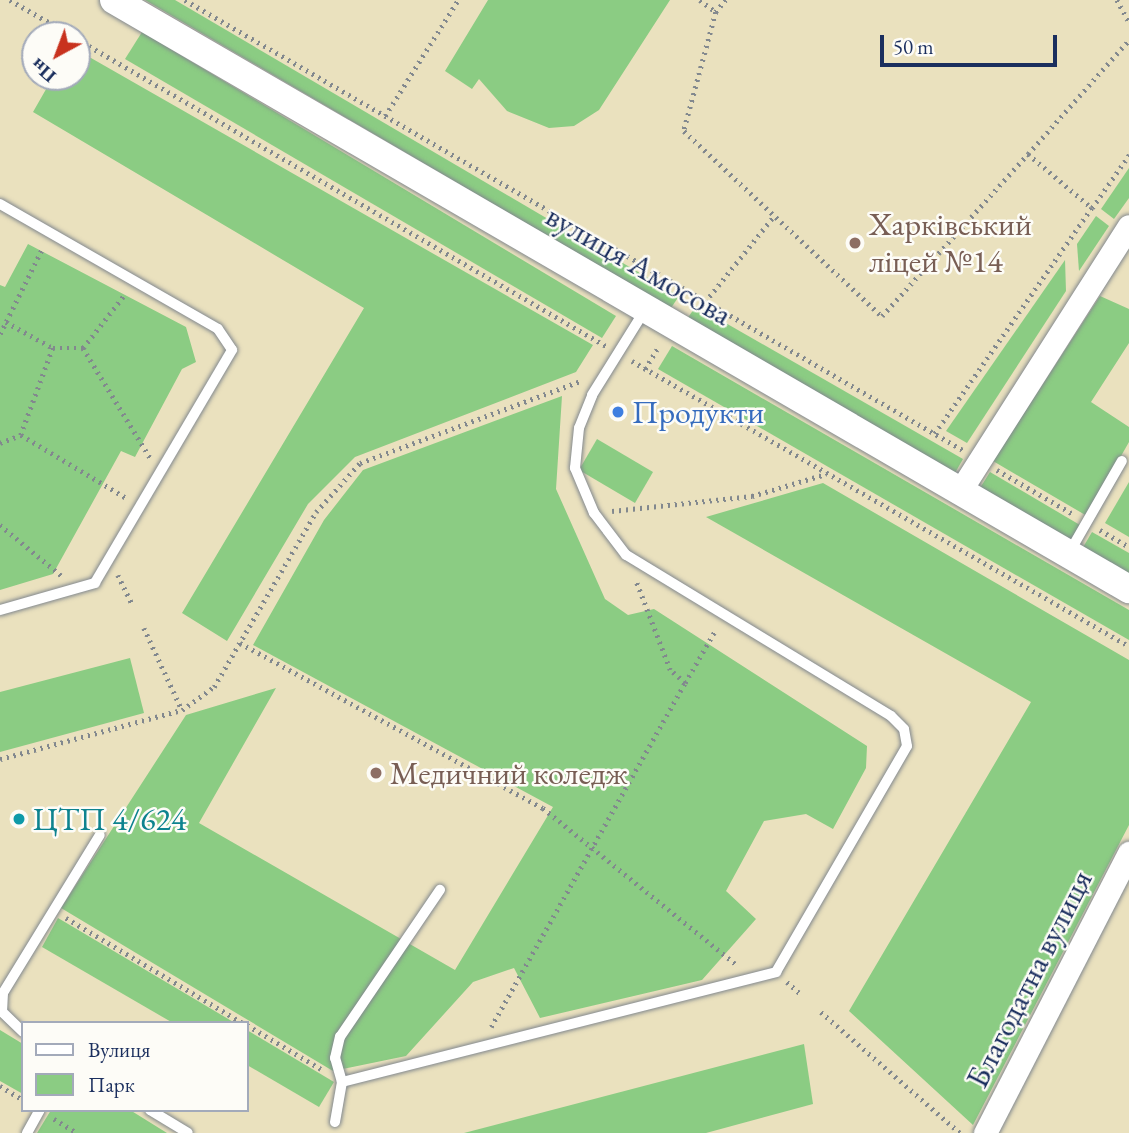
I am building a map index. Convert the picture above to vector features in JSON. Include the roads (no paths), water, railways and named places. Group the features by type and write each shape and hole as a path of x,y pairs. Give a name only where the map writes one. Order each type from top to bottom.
{"street":[{"name":"вулиця Амосова","path":"114,0 1129,589"},
{"path":"960,491 1129,226"},
{"name":"Благодатна вулиця","path":"985,1133 1129,853"}],"lane":[{"path":"0,204 218,329 232,345 161,474 95,583 0,610"},
{"path":"342,1082 776,972 907,740 891,716 626,555 594,513 575,468 575,447 606,371 645,310"},
{"path":"1069,554 1122,461"},
{"path":"21,1030 4,1015 1,997 52,909 100,835"},
{"path":"335,1122 342,1082 335,1058 340,1037 440,890"},
{"path":"27,1133 39,1112"},
{"path":"153,1112 188,1133"}],"place":[{"name":"Харківський ліцей №14","path":"855,243"},
{"name":"Продукти","path":"618,412"},
{"name":"Медичний коледж","path":"376,773"},
{"name":"ЦТП 4/624","path":"19,819"}]}
